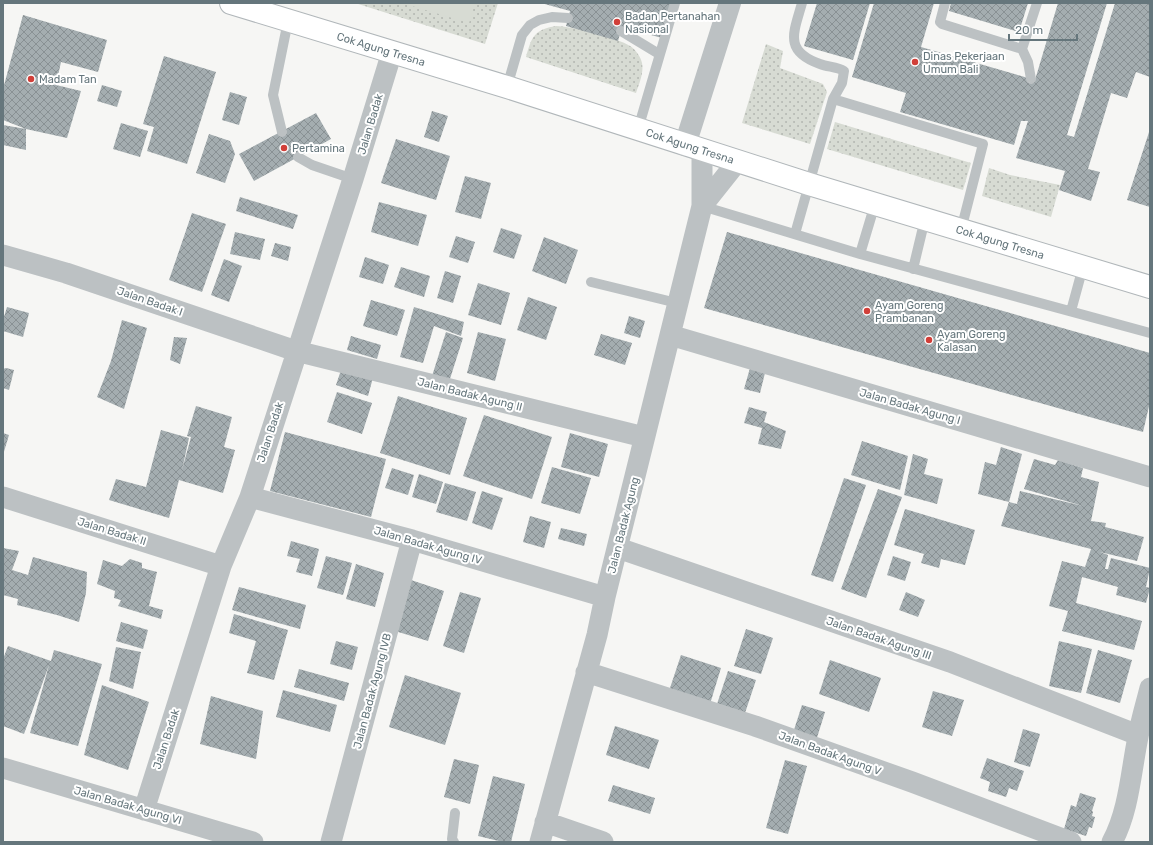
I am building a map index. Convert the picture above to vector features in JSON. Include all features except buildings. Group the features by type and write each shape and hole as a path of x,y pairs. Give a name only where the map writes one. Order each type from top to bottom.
{"main road":[{"name":"Cok Agung Tresna","path":"231,3 507,87 737,162 1150,287"}],"street":[{"path":"693,148 730,3"},
{"name":"Jalan Badak","path":"144,810 221,566 250,497 296,351 353,179 392,52"},
{"name":"Jalan Badak Agung","path":"540,842 597,635 644,437 702,206 693,148"},
{"name":"Jalan Badak Agung","path":"702,206 737,162"},
{"name":"Jalan Badak I","path":"3,255 66,273 296,351"},
{"name":"Jalan Badak Agung I","path":"670,335 1150,477"},
{"name":"Jalan Badak Agung II","path":"296,351 644,437"},
{"name":"Jalan Badak II","path":"3,497 221,566"},
{"name":"Jalan Badak Agung IV","path":"250,497 412,540 605,597"},
{"name":"Jalan Badak Agung IVB","path":"331,842 412,540"},
{"name":"Jalan Badak Agung III","path":"618,548 950,662 1138,735"},
{"name":"Jalan Badak Agung V","path":"586,672 755,726 912,782 1071,842"},
{"path":"1112,842 1118,830 1127,794 1138,735 1150,688"},
{"name":"Jalan Badak Agung VI","path":"3,768 253,842"},
{"path":"545,822 603,842"}],"lane":[{"path":"638,129 675,3"},
{"path":"795,234 833,100 844,76 844,71 809,59 800,53 794,44 793,34 802,3"},
{"path":"944,3 940,18 940,22 942,24 1022,49"},
{"path":"1031,79 1028,62 1022,49 1037,3"},
{"path":"507,87 522,35 530,25 539,20 568,18"},
{"path":"282,132 273,95 288,21"},
{"path":"621,31 659,54"},
{"path":"833,100 983,144 961,230"},
{"path":"298,157 312,165 353,179"},
{"path":"860,254 875,204"},
{"path":"702,206 860,254 1150,333"},
{"path":"913,269 925,220"},
{"path":"1071,311 1083,267"},
{"path":"591,282 677,303"},
{"path":"454,842 452,839 455,813"}],"shaded area":[{"path":"355,3 498,3 485,44"},
{"path":"402,3 475,3 469,23"},
{"path":"556,26 594,33 632,47 639,56 642,67 641,78 636,93 526,57 532,39 535,35 538,32"},
{"path":"766,44 783,51 780,68 823,84 827,92 810,144 742,123"},
{"path":"835,122 971,163 963,190 827,149"},
{"path":"989,168 1010,175 1060,185 1051,217 982,196"}],"place":[{"name":"Badan Pertanahan Nasional","path":"617,22"},
{"name":"Dinas Pekerjaan Umum Bali","path":"915,62"},
{"name":"Madam Tan","path":"31,79"},
{"name":"Pertamina","path":"284,148"},
{"name":"Ayam Goreng Prambanan","path":"867,311"},
{"name":"Ayam Goreng Kalasan","path":"929,340"}]}
